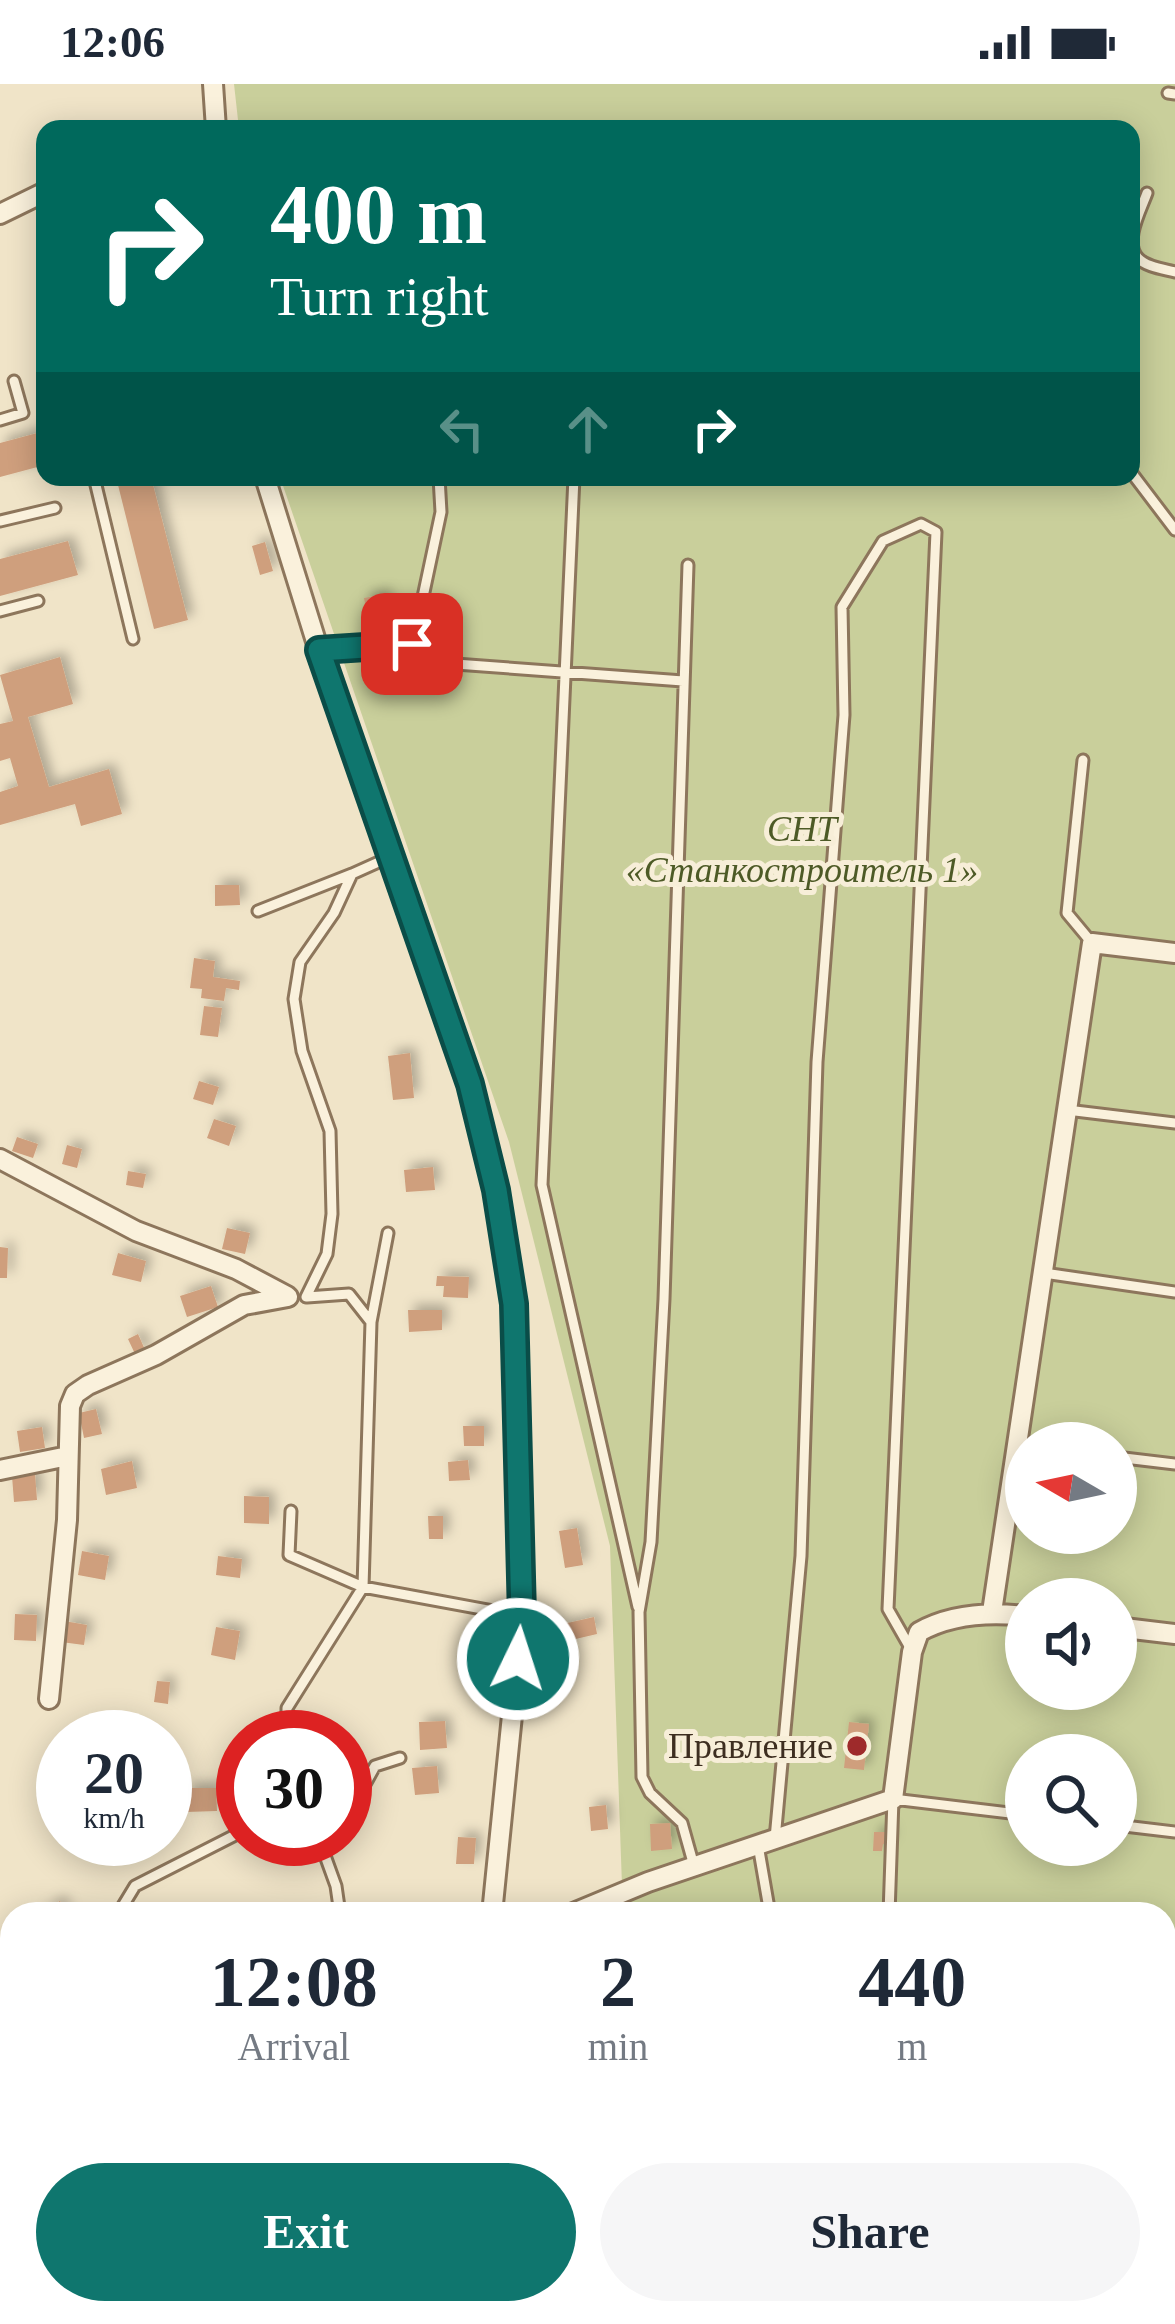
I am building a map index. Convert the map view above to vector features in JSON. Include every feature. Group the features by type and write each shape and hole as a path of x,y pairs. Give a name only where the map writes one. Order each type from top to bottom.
{"street":[{"path":"213,84 215,120"},
{"path":"0,214 36,201"},
{"path":"268,486 319,650 470,1084 496,1190 514,1304 522,1616 493,1902"},
{"path":"1025,1422 1092,943 1175,952"},
{"path":"0,1159 136,1231 297,1297"},
{"path":"50,1699 63,1583 70,1406 75,1394 244,1305 297,1297"},
{"path":"0,1470 68,1456"},
{"path":"992,1612 1005,1540"},
{"path":"602,1902 893,1799 912,1652 919,1632 934,1624 1005,1614"},
{"path":"1137,1629 1175,1634"}],"lane":[{"path":"1140,213 1147,193"},
{"path":"1140,260 1175,272"},
{"path":"0,420 23,413 14,380"},
{"path":"1140,484 1175,530"},
{"path":"96,486 133,639"},
{"path":"412,644 441,512 440,486"},
{"path":"574,486 542,1185 639,1612"},
{"path":"0,521 55,508"},
{"path":"769,1902 766,1842 801,1556 817,1062 844,715 842,608 883,541 921,524 935,532 889,1609 912,1652"},
{"path":"688,565 664,1299 651,1542 639,1612 643,1778 650,1793 682,1823 694,1866"},
{"path":"0,611 38,602"},
{"path":"319,650 412,644 442,663 683,681"},
{"path":"1083,760 1067,913 1092,943"},
{"path":"258,911 392,856"},
{"path":"297,1297 327,1254 332,1214 330,1131 302,1051 294,999 300,962 334,913 352,874"},
{"path":"1067,1110 1175,1123"},
{"path":"287,1710 363,1587 371,1322 388,1233"},
{"path":"1043,1273 1175,1292"},
{"path":"297,1297 349,1294 371,1322"},
{"path":"1137,1459 1175,1464"},
{"path":"291,1511 290,1555 363,1587 522,1616"},
{"path":"372,1771 400,1758"},
{"path":"890,1902 893,1799 1005,1812"},
{"path":"1137,1828 1175,1832"},
{"path":"123,1902 135,1886 216,1845"},
{"path":"329,1866 338,1902"}],"green space":[{"name":"СНТ «Станкостроитель 1»","path":"234,84 1175,84 1175,1902 623,1902 610,1546 509,1142 283,486 1140,486 1140,120 238,120"}],"building":[{"path":"36,433 36,467 0,477 0,443"},
{"path":"118,486 153,486 188,620 154,629"},
{"path":"68,541 78,575 0,596 0,559"},
{"path":"265,542 273,571 260,575 252,546"},
{"path":"385,594 390,621 369,625 364,598"},
{"path":"60,657 73,704 28,717 49,787 109,769 122,814 81,826 75,804 0,825 0,792 18,786 10,758 0,761 0,724 13,721 0,675"},
{"path":"215,885 239,885 240,905 215,906"},
{"path":"194,958 215,961 213,977 240,981 239,990 226,988 224,1001 201,998 202,989 190,988"},
{"path":"204,1006 222,1008 218,1037 200,1035"},
{"path":"410,1053 414,1098 393,1100 388,1056"},
{"path":"199,1081 219,1087 213,1105 193,1099"},
{"path":"214,1119 236,1126 229,1146 207,1138"},
{"path":"17,1137 38,1144 33,1158 12,1151"},
{"path":"67,1145 82,1149 77,1168 62,1164"},
{"path":"433,1167 435,1190 406,1192 404,1170"},
{"path":"128,1171 146,1174 143,1188 126,1185"},
{"path":"227,1228 250,1233 245,1254 222,1249"},
{"path":"0,1247 8,1248 7,1278 0,1278"},
{"path":"118,1253 146,1261 141,1282 112,1275"},
{"path":"437,1276 469,1277 468,1298 443,1297 444,1286 436,1286"},
{"path":"211,1286 218,1307 187,1317 180,1296"},
{"path":"408,1310 442,1310 442,1330 409,1332"},
{"path":"138,1334 146,1352 136,1356 128,1339"},
{"path":"96,1409 102,1434 84,1438 79,1413"},
{"path":"463,1426 484,1426 484,1446 464,1446"},
{"path":"42,1427 45,1448 20,1452 17,1431"},
{"path":"468,1460 470,1480 449,1481 448,1462"},
{"path":"132,1461 137,1488 106,1495 101,1469"},
{"path":"35,1474 37,1500 14,1502 12,1476"},
{"path":"244,1496 269,1497 269,1524 244,1523"},
{"path":"428,1516 443,1516 443,1539 429,1539"},
{"path":"577,1528 583,1565 565,1568 559,1531"},
{"path":"82,1551 109,1556 105,1580 78,1575"},
{"path":"218,1556 242,1559 240,1578 216,1575"},
{"path":"15,1614 37,1615 36,1641 14,1640"},
{"path":"594,1617 597,1634 567,1641 563,1624"},
{"path":"64,1621 87,1625 84,1645 61,1642"},
{"path":"216,1627 240,1631 235,1660 211,1655"},
{"path":"157,1681 170,1682 168,1704 154,1702"},
{"path":"445,1721 447,1748 420,1750 419,1722"},
{"name":"Правление","path":"849,1722 869,1724 864,1770 844,1768"},
{"path":"437,1766 439,1793 415,1795 412,1768"},
{"path":"192,1788 216,1788 216,1811 192,1812"},
{"path":"606,1805 608,1829 591,1831 589,1807"},
{"path":"670,1823 672,1849 651,1851 650,1824"},
{"path":"874,1832 889,1832 882,1851 873,1851"},
{"path":"458,1837 476,1838 474,1864 456,1864"}],"place":[{"name":"Правление","path":"857,1746"}],"route":[{"path":"412,644 319,650 470,1084 496,1190 514,1304 522,1616 518,1659"}]}
